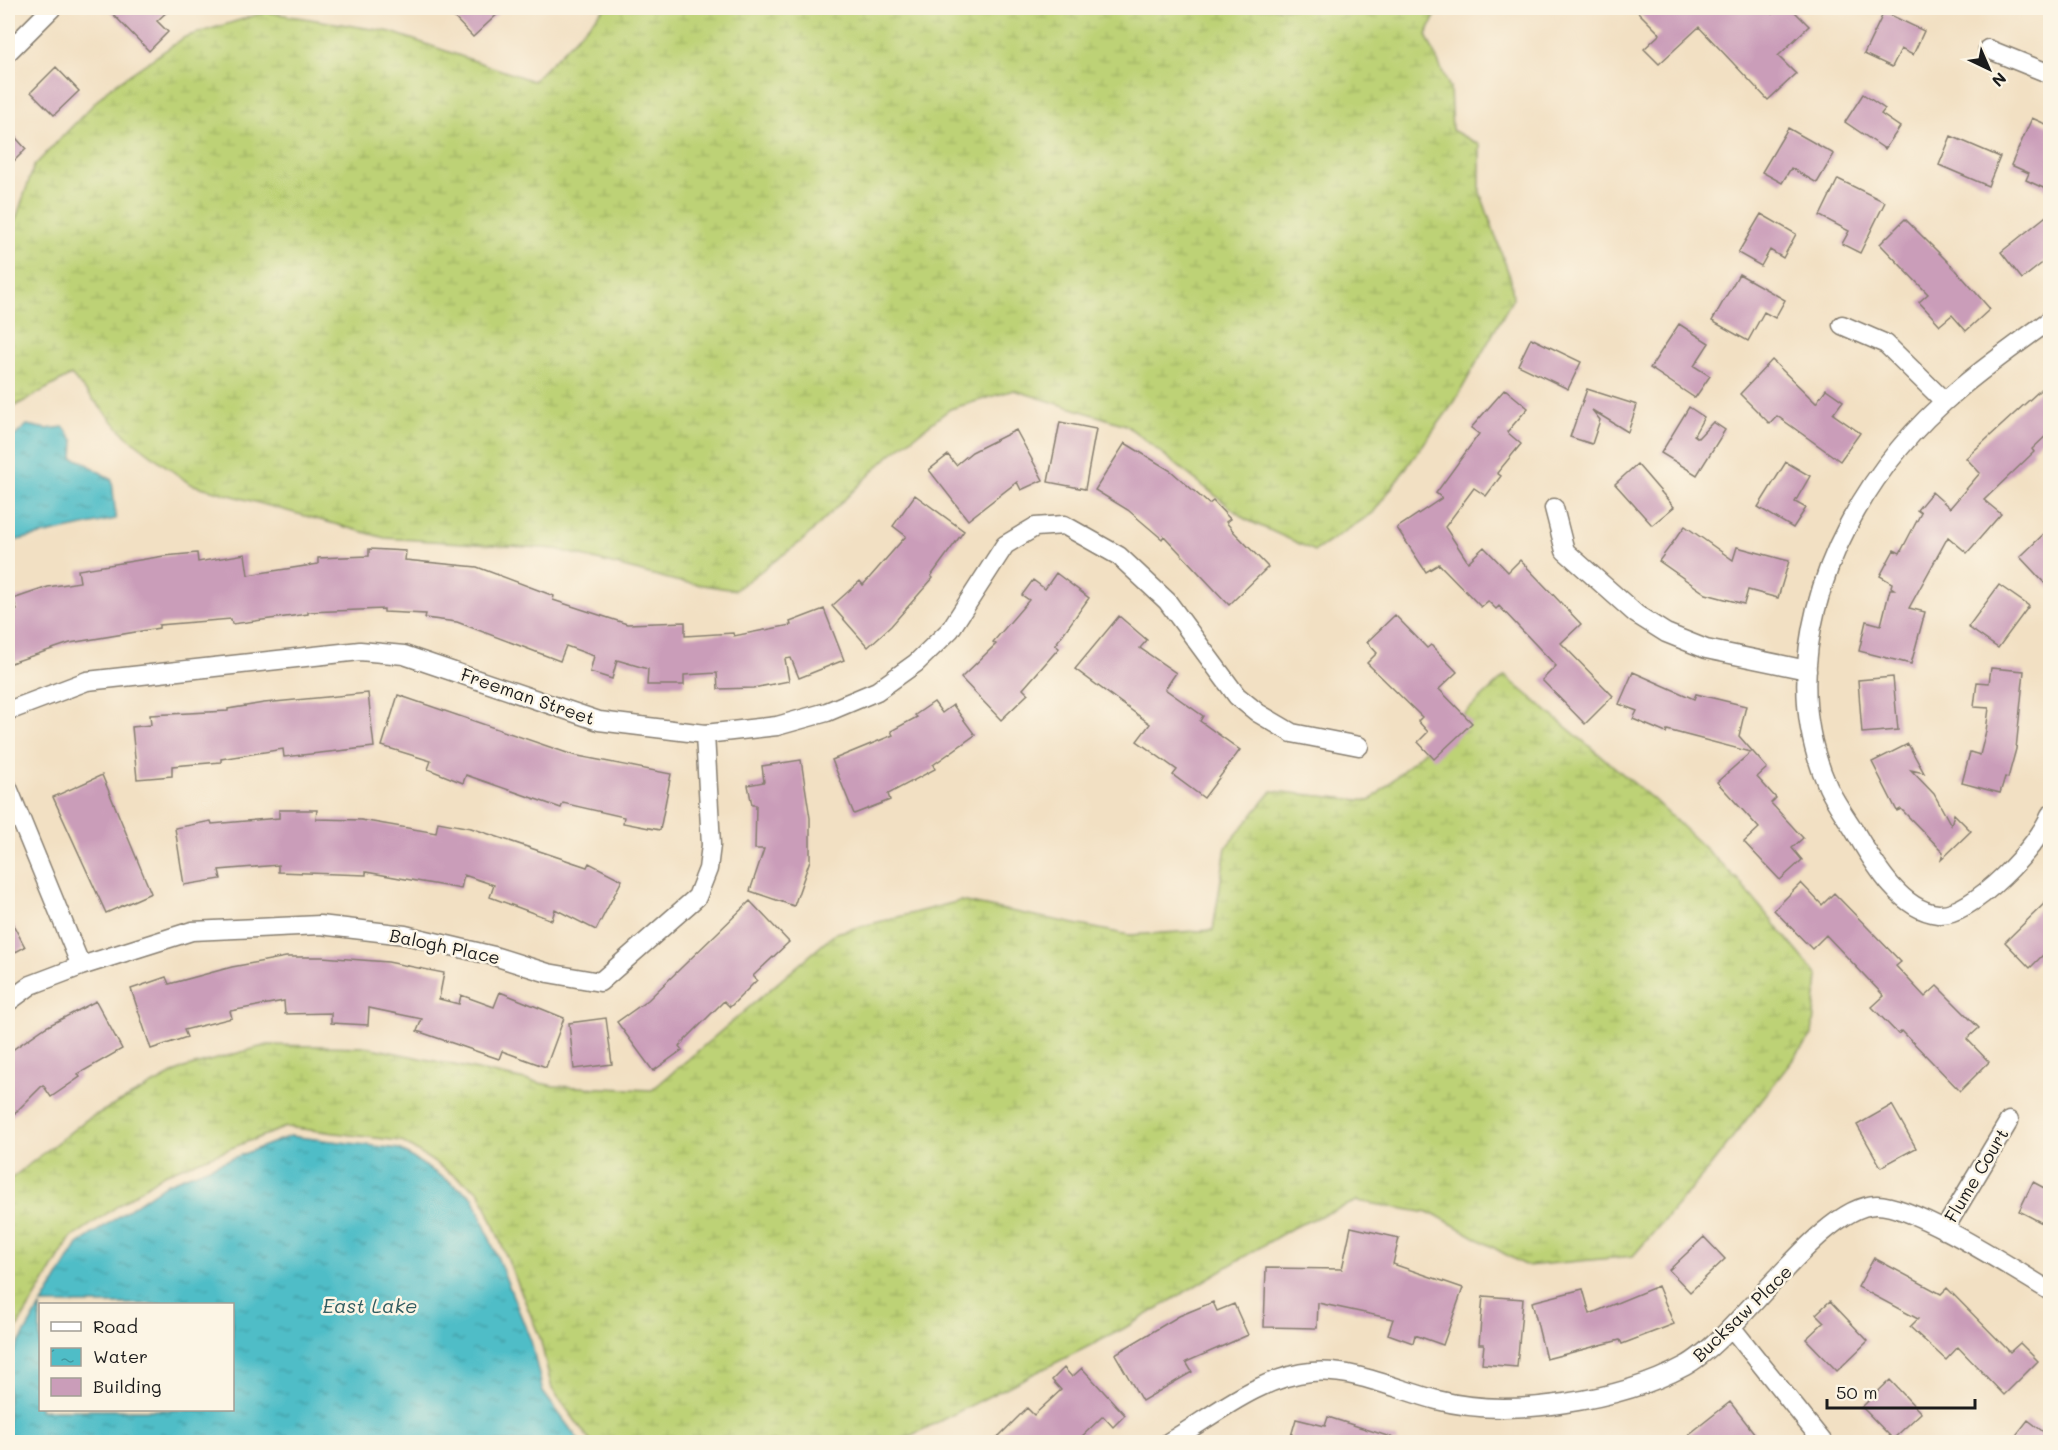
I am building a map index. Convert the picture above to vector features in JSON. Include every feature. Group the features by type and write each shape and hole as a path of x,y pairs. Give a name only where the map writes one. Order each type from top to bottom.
{"street":[{"path":"8,52 52,8"},
{"path":"1988,49 2050,74"},
{"path":"2050,320 1986,367 1944,402 1899,449 1865,496 1837,544 1815,606 1807,670 1812,733 1828,787 1861,841 1894,888 1917,907 1939,914 1958,909 1978,897 2025,855 2046,827 2050,815"},
{"path":"1842,325 1886,344 1944,402"},
{"path":"1554,508 1565,551 1636,614 1666,633 1706,649 1807,670"},
{"name":"Freeman Street","path":"8,711 87,681 360,651 404,655 599,721 705,734 777,726 835,709 877,691 916,663 950,630 1005,545 1035,526 1064,525 1119,556 1159,594 1237,696 1258,713 1292,733 1359,746"},
{"name":"Balogh Place","path":"8,1002 31,985 81,966 192,931 320,925 405,935 494,956 548,973 600,982 697,897 708,869 711,845 705,734"},
{"path":"8,788 81,966"},
{"name":"Flume Court","path":"1944,1230 2009,1121"},
{"name":"Bucksaw Place","path":"1169,1443 1252,1391 1281,1379 1312,1372 1346,1375 1441,1401 1485,1408 1519,1409 1605,1395 1650,1383 1688,1365 1732,1328 1826,1228 1853,1210 1876,1205 1901,1211 1944,1230 2050,1291"},
{"path":"1732,1328 1823,1443"}],"green space":[{"path":"605,8 1439,8 1426,35 1450,88 1452,130 1480,145 1480,192 1511,280 1513,298 1455,401 1373,513 1315,551 1245,519 1126,425 1014,390 950,409 890,455 802,541 735,590 676,581 556,549 385,538 190,484 126,436 71,375 8,410 8,242 34,166 107,90 185,37 266,12 391,32 533,81"},
{"path":"1505,676 1654,800 1737,879 1818,976 1812,1035 1705,1173 1633,1256 1526,1266 1434,1214 1357,1201 1294,1227 1123,1329 898,1442 591,1442 552,1389 540,1338 480,1192 401,1141 286,1127 164,1174 70,1239 8,1343 8,1181 86,1120 184,1068 267,1045 367,1047 554,1086 652,1090 836,933 960,901 1129,935 1213,930 1226,847 1272,791 1370,801"}],"water":[{"path":"27,425 46,429 64,427 74,441 73,458 84,462 112,480 116,519 8,542 8,442"},
{"name":"East Lake","path":"290,1136 399,1149 473,1197 531,1341 543,1392 580,1442 8,1442 8,1362 39,1309 39,1411 234,1411 234,1303 43,1303 78,1244 168,1183"}],"building":[{"path":"107,8 171,8 157,21 168,32 149,51"},
{"path":"445,8 504,8 473,37"},
{"path":"1634,8 1766,8 1772,14 1779,8 1791,8 1809,26 1778,56 1796,74 1768,100 1699,27 1659,64 1644,49 1660,34"},
{"path":"1884,12 1924,31 1913,55 1901,49 1892,67 1864,54"},
{"path":"56,67 79,91 54,115 31,92"},
{"path":"1863,94 1885,109 1881,114 1900,127 1885,149 1845,122"},
{"path":"2032,118 2050,126 2050,191 2026,180 2029,173 2011,165"},
{"path":"1788,128 1834,154 1817,183 1791,168 1782,183 1762,172"},
{"path":"8,129 26,149 8,167"},
{"path":"1951,136 2000,157 1988,186 1939,165"},
{"path":"1838,179 1885,202 1860,253 1842,244 1849,231 1820,216"},
{"path":"2050,213 2050,257 2022,279 2001,252"},
{"path":"1761,214 1796,234 1783,258 1770,250 1761,266 1738,253"},
{"path":"1905,219 1956,270 1990,309 1966,331 1952,315 1940,325 1919,302 1928,294 1880,244"},
{"path":"1739,274 1785,300 1775,318 1764,312 1748,341 1712,321"},
{"path":"1679,324 1709,343 1694,366 1710,376 1695,398 1650,368"},
{"path":"1531,338 1581,362 1568,389 1518,365"},
{"path":"1772,360 1816,403 1826,389 1843,401 1833,414 1860,433 1840,461 1777,416 1770,424 1740,394"},
{"path":"2050,381 2050,432 2032,449 2034,452 1984,500 2001,514 1967,553 1948,537 1909,608 1925,612 1911,664 1859,651 1866,621 1881,625 1890,589 1894,589 1891,587 1892,583 1880,576 1894,550 1900,553 1921,513 1917,510 1932,492 1950,508 1980,473 1966,458"},
{"path":"1505,389 1528,408 1507,432 1521,444 1497,473 1501,476 1486,496 1474,488 1445,527 1468,562 1484,547 1508,572 1520,560 1581,624 1561,643 1613,696 1585,724 1542,680 1556,666 1499,606 1496,609 1488,601 1481,607 1439,564 1426,572 1397,528 1442,498 1436,493 1479,434 1471,428"},
{"path":"1587,389 1637,405 1628,432 1592,410 1600,420 1592,444 1570,437"},
{"path":"1689,407 1704,417 1694,435 1698,438 1713,422 1725,430 1697,475 1661,453"},
{"path":"1060,422 1096,429 1085,489 1048,482"},
{"path":"1016,430 1043,480 1021,490 1017,482 968,520 929,470 948,455 956,465 972,452"},
{"path":"1125,443 1171,471 1209,504 1213,501 1230,519 1226,522 1234,532 1268,567 1229,605 1164,536 1162,539 1128,510 1095,490"},
{"path":"1786,462 1810,476 1795,502 1806,508 1793,528 1758,507"},
{"path":"1637,464 1674,507 1652,525 1615,484"},
{"path":"915,495 964,531 931,576 933,578 891,626 868,647 832,606 860,581 863,585 906,536 893,526"},
{"path":"1685,526 1733,560 1737,547 1789,561 1778,598 1748,590 1744,604 1706,594 1659,561"},
{"path":"2050,528 2050,589 2020,557"},
{"path":"369,549 406,551 405,560 477,567 554,596 553,600 627,624 685,622 685,636 733,633 734,636 791,625 790,622 824,609 844,660 799,678 791,658 785,659 789,681 753,688 718,689 717,673 684,675 684,685 647,685 648,669 617,660 612,679 590,672 594,656 566,646 560,661 457,622 425,618 426,614 384,612 384,609 308,612 308,614 232,624 231,619 159,625 159,628 70,643 8,664 8,613 17,610 13,599 48,587 80,582 78,570 164,556 197,553 198,562 245,554 248,575 318,564 318,558 369,556"},
{"path":"1056,573 1089,598 1055,645 1059,648 1023,689 1028,694 1001,720 961,678 996,644 993,642 1029,600 1022,595 1033,580 1045,589"},
{"path":"1999,585 2029,606 1998,648 1968,627"},
{"path":"1395,615 1427,648 1431,645 1457,672 1439,689 1472,723 1434,759 1418,742 1428,732 1418,721 1422,717 1367,663 1377,653 1367,642"},
{"path":"1119,616 1147,640 1140,648 1176,673 1165,689 1203,716 1200,721 1240,750 1204,798 1173,775 1177,770 1137,741 1150,724 1075,669"},
{"path":"1991,668 2024,671 2016,749 2008,778 2005,777 2000,793 1962,783 1970,752 1980,755 1989,708 1974,707 1977,682 1989,683"},
{"path":"1633,672 1694,699 1696,694 1746,706 1739,736 1767,768 1757,777 1776,798 1771,803 1803,838 1792,848 1802,860 1780,880 1744,842 1759,828 1717,782 1751,752 1667,730 1666,733 1633,719 1637,711 1619,704"},
{"path":"1893,677 1898,730 1862,733 1858,680"},
{"path":"368,693 374,747 284,757 283,749 221,759 221,762 172,766 172,776 137,779 132,727 151,725 150,715 228,711 228,709 264,703"},
{"path":"398,695 573,755 671,774 660,830 623,823 624,817 563,803 561,808 466,775 463,783 428,769 431,761 382,746"},
{"path":"934,702 942,713 953,705 975,735 933,765 935,769 888,794 890,800 854,814 832,760 893,735 891,731 917,717 915,715"},
{"path":"1908,744 1924,773 1911,770 1934,794 1951,825 1954,814 1971,831 1941,860 1943,852 1901,809 1897,811 1872,762"},
{"path":"801,760 810,818 810,860 794,906 750,891 764,849 755,849 756,805 752,805 748,785 764,782 762,766"},
{"path":"102,775 151,893 106,913 53,797"},
{"path":"279,810 317,810 316,819 361,820 436,833 438,822 471,828 587,867 589,863 622,880 596,930 555,909 552,920 490,897 494,885 464,875 461,889 366,872 366,875 278,872 278,865 219,870 221,879 184,885 175,828 211,821 212,824 279,818"},
{"path":"1801,883 1822,905 1834,893 1901,962 1896,966 1925,997 1937,986 1979,1028 1967,1039 1989,1062 1960,1091 1902,1031 1898,1034 1872,1007 1884,996 1826,935 1812,949 1774,910"},
{"path":"2050,898 2050,948 2030,968 2005,942"},
{"path":"750,901 789,942 753,976 757,980 730,1007 724,1001 679,1046 682,1050 653,1071 617,1022 648,1000"},
{"path":"8,915 25,947 8,956"},
{"path":"286,957 388,962 444,973 439,999 459,1004 461,995 494,1007 500,992 564,1018 546,1067 502,1051 499,1059 417,1031 422,1019 369,1008 368,1025 331,1023 331,1013 285,1014 284,1001 230,1011 232,1018 184,1030 187,1037 151,1049 131,989 166,977 169,984 232,967"},
{"path":"96,1001 122,1049 78,1074 80,1077 51,1097 43,1085 8,1120 8,1053 46,1027"},
{"path":"606,1018 612,1064 574,1069 569,1023"},
{"path":"1892,1105 1916,1148 1881,1167 1857,1125"},
{"path":"2033,1182 2050,1191 2050,1227 2019,1211"},
{"path":"1351,1227 1399,1238 1393,1264 1463,1288 1443,1345 1415,1335 1413,1343 1388,1334 1393,1319 1318,1303 1317,1328 1264,1327 1266,1268 1342,1269"},
{"path":"1704,1237 1725,1259 1690,1292 1669,1270"},
{"path":"1874,1258 1941,1294 1947,1288 2010,1352 2020,1343 2038,1361 2004,1395 1958,1347 1946,1360 1910,1327 1918,1319 1858,1287"},
{"path":"1658,1286 1674,1324 1622,1344 1620,1340 1546,1359 1532,1302 1583,1289 1590,1314"},
{"path":"1483,1296 1523,1299 1517,1367 1482,1364 1484,1344 1479,1344"},
{"path":"1830,1301 1868,1341 1837,1371 1806,1339 1824,1322 1816,1314"},
{"path":"1213,1302 1217,1311 1234,1304 1248,1335 1186,1362 1192,1372 1142,1401 1115,1354 1179,1316"},
{"path":"1064,1368 1072,1377 1082,1368 1125,1415 1113,1427 1103,1416 1075,1443 992,1443 1027,1408 1034,1415 1061,1390 1052,1380"},
{"path":"1890,1380 1921,1413 1893,1439 1862,1407"},
{"path":"1730,1402 1762,1443 1678,1443"},
{"path":"1328,1417 1397,1439 1397,1443 1289,1443 1296,1419 1325,1426"},
{"path":"2028,1420 2050,1437 2050,1443 2010,1443"}]}
